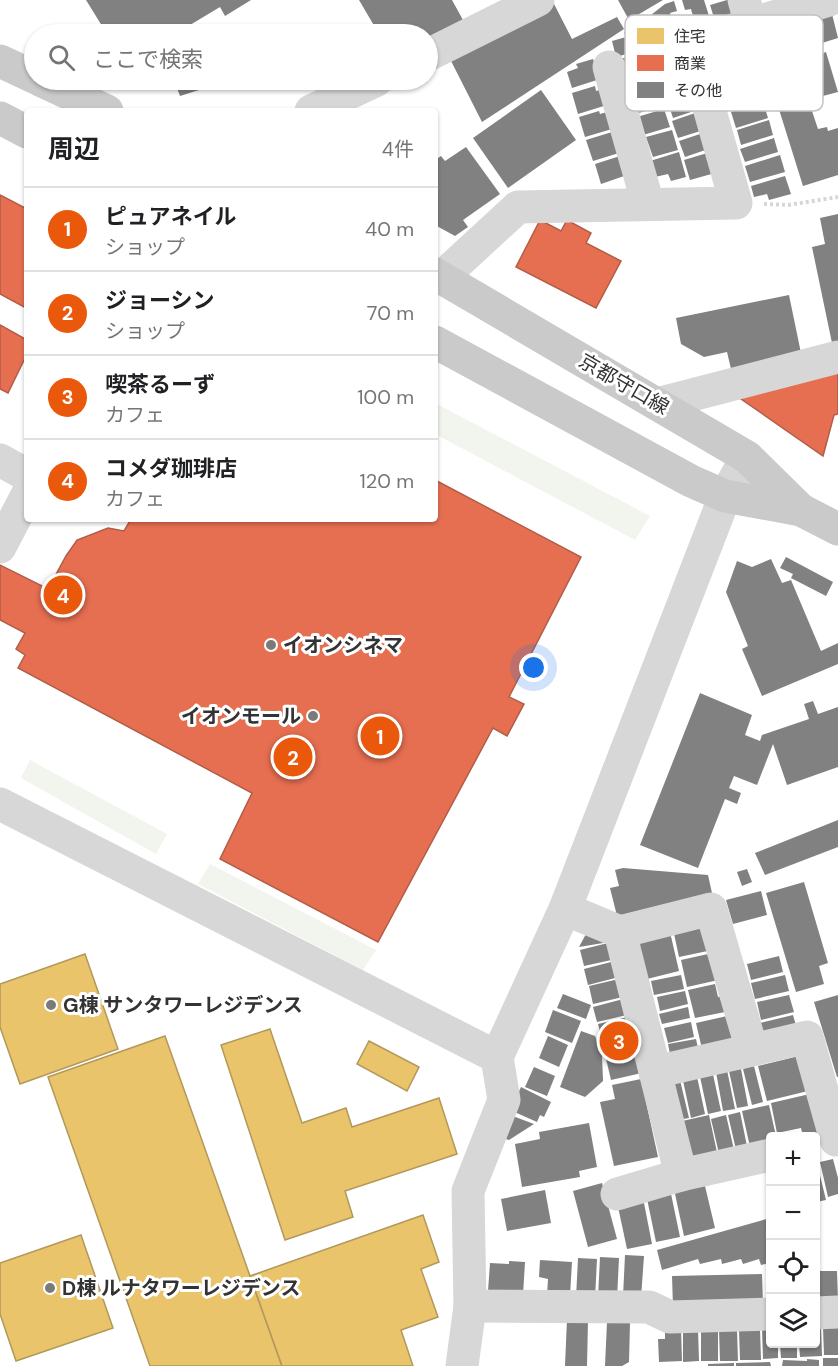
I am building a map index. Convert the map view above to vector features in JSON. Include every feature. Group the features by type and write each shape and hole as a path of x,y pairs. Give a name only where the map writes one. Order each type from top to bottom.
{"main road":[{"path":"0,61 24,72"},
{"path":"62,90 101,108"},
{"path":"0,118 24,130"},
{"name":"京都守口線","path":"438,275 747,457 801,510"},
{"name":"京都守口線","path":"438,344 691,481 725,496 801,510 838,529"}],"street":[{"path":"438,50 538,0"},
{"path":"747,12 829,0"},
{"path":"609,67 648,204"},
{"path":"317,108 355,90"},
{"path":"438,275 518,207 736,203 710,111"},
{"path":"657,404 838,357"},
{"path":"0,442 24,454"},
{"path":"462,1366 468,1318 468,1191 504,1100 497,1056 565,909 725,496 747,457"},
{"path":"0,460 24,473"},
{"path":"0,546 24,501"},
{"path":"0,804 497,1056"},
{"path":"565,909 620,932 711,909 752,1050"},
{"path":"620,932 681,1175"},
{"path":"655,1072 807,1037 830,1144"},
{"path":"617,1194 681,1175 766,1156"},
{"path":"468,1318 649,1307 670,1317 766,1314"},
{"path":"820,1313 838,1312"}],"path":[{"path":"736,203 788,205 838,197"}],"shaded area":[{"path":"438,405 650,516 635,540 438,436"},
{"path":"30,760 167,834 156,854 21,778"},
{"path":"210,864 376,950 363,970 198,884"}],"building: 住宅":[{"name":"G棟 サンタワーレジデンス","path":"85,954 118,1049 20,1084 0,1027 0,984"},
{"path":"270,1029 302,1123 346,1108 352,1127 439,1098 457,1154 345,1191 353,1217 285,1240 221,1045"},
{"path":"165,1036 282,1366 150,1366 48,1077"},
{"path":"369,1041 419,1067 407,1091 357,1064"},
{"path":"423,1215 439,1262 421,1269 438,1317 401,1330 413,1366 282,1366 250,1276"},
{"name":"D棟 ルナタワーレジデンス","path":"81,1235 113,1328 16,1361 0,1314 0,1263"}],"building: 商業":[{"path":"0,195 24,207 24,307 0,294"},
{"path":"540,220 561,231 567,220 591,233 586,243 621,261 596,308 516,267"},
{"path":"0,325 24,338 24,360 8,393 0,389"},
{"path":"838,365 838,414 834,415 823,456 731,392"},
{"name":"イオンモール","path":"438,482 581,557 509,697 524,704 507,736 493,728 378,942 220,859 252,793 18,668 25,655 16,649 25,633 0,620 0,565 48,589 77,540 108,528 124,531 129,522 438,522"}],"building: その他":[{"path":"86,0 251,0 225,16 220,7 192,24 101,24"},
{"path":"359,0 452,0 463,20 438,34 438,24 373,24"},
{"path":"618,0 663,0 638,15 626,15"},
{"path":"682,0 704,0 709,15 693,15 691,9 685,10"},
{"path":"734,0 732,15 713,15 710,5"},
{"path":"674,1 677,11 670,13 671,15 651,15 665,4"},
{"path":"553,2 572,39 617,17 624,29 482,122 449,57"},
{"path":"831,10 838,38 823,43 823,15 814,15"},
{"path":"625,37 625,55 616,57 612,41"},
{"path":"826,52 838,92 823,96 823,53"},
{"path":"625,58 625,77 623,78 617,60"},
{"path":"593,59 600,79 572,88 567,72 578,68 576,64"},
{"path":"595,86 596,91 602,89 607,105 578,114 572,93"},
{"path":"178,90 199,90 180,96"},
{"path":"541,90 576,140 508,188 473,138"},
{"path":"599,111 600,114 607,112 612,129 585,137 579,117"},
{"path":"665,111 670,127 643,135 637,117"},
{"path":"671,111 694,111 673,118"},
{"path":"701,111 707,129 678,138 672,121"},
{"path":"766,111 768,118 736,128 731,112"},
{"path":"780,111 812,111 818,129 827,127 828,131 838,128 838,175 803,186"},
{"path":"769,120 773,135 741,145 737,130"},
{"path":"672,130 678,150 653,157 646,137"},
{"path":"709,131 714,147 685,157 679,141"},
{"path":"612,132 619,153 593,161 586,140"},
{"path":"774,138 778,152 745,162 740,149"},
{"path":"466,147 500,194 463,220 468,227 455,236 438,227 438,158 441,156 445,161"},
{"path":"714,151 715,173 690,180 684,160"},
{"path":"679,152 686,177 671,181 668,174 655,177 650,161"},
{"path":"780,155 785,172 750,182 745,166"},
{"path":"620,156 627,175 601,184 595,164"},
{"path":"785,176 791,194 769,200 767,194 754,197 751,186"},
{"path":"838,214 838,342 832,343 812,247 825,244 820,218"},
{"path":"789,295 802,358 732,373 727,352 704,357 681,344 676,318"},
{"path":"786,557 833,582 826,596 791,578 793,574 780,568"},
{"path":"771,559 782,583 791,580 821,651 838,643 838,664 762,696 742,649 748,646 726,592 737,561 752,567"},
{"path":"700,693 752,715 745,735 760,741 762,735 809,719 804,704 813,701 818,714 838,707 838,767 787,785 773,744 757,785 734,776 729,788 741,793 737,804 725,799 698,868 640,845"},
{"path":"838,820 838,847 765,875 755,853"},
{"path":"623,868 708,875 712,893 617,916 610,888 619,886 615,870"},
{"path":"747,869 752,882 742,886 737,872"},
{"path":"804,882 828,963 819,966 824,984 796,992 766,893"},
{"path":"761,891 767,915 733,924 726,900"},
{"path":"700,923 717,949 679,957 673,929"},
{"path":"670,932 679,971 647,979 638,939"},
{"path":"586,934 609,942 579,947"},
{"path":"612,942 616,959 584,966 580,950"},
{"path":"717,952 723,979 687,987 681,960"},
{"path":"779,956 783,972 751,980 747,964"},
{"path":"615,961 619,977 588,985 584,969"},
{"path":"681,975 684,989 654,995 651,981"},
{"path":"785,975 789,991 755,999 751,983"},
{"path":"623,978 627,996 593,1004 589,986"},
{"path":"715,984 718,997 727,995 730,1011 695,1018 688,990"},
{"path":"685,991 688,1004 660,1011 657,997"},
{"path":"563,994 591,1005 586,1019 557,1008"},
{"path":"789,995 794,1012 761,1020 757,1002"},
{"path":"838,995 838,1077 837,1077 814,1002"},
{"path":"627,998 631,1014 597,1022 593,1007"},
{"path":"688,1007 690,1018 662,1024 659,1014"},
{"path":"553,1010 581,1021 572,1043 545,1032"},
{"path":"793,1015 797,1029 763,1038 760,1023"},
{"path":"632,1016 636,1035 603,1043 598,1024"},
{"path":"727,1016 733,1042 702,1049 696,1023"},
{"path":"691,1022 694,1037 668,1043 664,1028"},
{"path":"581,1031 595,1036 602,1055 603,1081 585,1097 560,1087"},
{"path":"548,1036 568,1045 559,1067 539,1058"},
{"path":"638,1038 646,1072 611,1080 603,1046"},
{"path":"696,1039 699,1053 671,1059 668,1044"},
{"path":"803,1055 812,1090 767,1101 758,1066"},
{"path":"754,1066 763,1102 752,1105 743,1069"},
{"path":"534,1067 555,1076 547,1096 525,1087"},
{"path":"741,1069 748,1106 737,1108 729,1071"},
{"path":"712,1070 721,1111 708,1114 699,1072"},
{"path":"727,1070 735,1109 723,1111 716,1072"},
{"path":"696,1072 705,1114 691,1118 682,1076"},
{"path":"641,1079 658,1157 614,1166 600,1102 615,1099 612,1085"},
{"path":"680,1080 689,1118 677,1120 668,1082"},
{"path":"521,1087 551,1102 544,1117 540,1115 537,1122 510,1110"},
{"path":"814,1093 823,1133 802,1132 801,1128 777,1132 771,1103"},
{"path":"769,1105 775,1132 766,1132 766,1143 750,1147 742,1111"},
{"path":"740,1112 748,1151 737,1154 728,1115"},
{"path":"510,1115 534,1124 509,1140 503,1138"},
{"path":"709,1115 718,1157 686,1156 678,1122"},
{"path":"726,1115 735,1154 720,1158 711,1119"},
{"path":"589,1123 597,1167 579,1171 580,1177 522,1187 515,1144 540,1139 539,1132"},
{"path":"833,1159 838,1178 838,1194 828,1197 820,1162"},
{"path":"820,1175 826,1200 820,1201"},
{"path":"704,1182 715,1228 684,1236 674,1189"},
{"path":"602,1183 617,1239 588,1247 573,1191"},
{"path":"670,1189 680,1237 656,1242 646,1194"},
{"path":"545,1190 551,1223 507,1231 501,1199"},
{"path":"617,1202 644,1203 652,1244 627,1249"},
{"path":"766,1219 766,1264 761,1265 759,1259 743,1264 741,1259 722,1264 721,1259 700,1264 698,1259 662,1270 657,1250"},
{"path":"625,1255 644,1256 641,1298 623,1297"},
{"path":"600,1257 619,1258 617,1299 598,1298"},
{"path":"578,1258 597,1259 595,1299 576,1298"},
{"path":"540,1260 572,1262 570,1296 547,1295 548,1279 539,1277"},
{"path":"509,1261 525,1262 523,1295 488,1291 490,1263 509,1264"},
{"path":"820,1271 837,1271 838,1299 820,1300"},
{"path":"762,1274 763,1304 673,1307 672,1276"},
{"path":"567,1319 588,1320 587,1366 565,1366"},
{"path":"607,1322 630,1323 629,1362 622,1366 605,1366"},
{"path":"838,1326 838,1355 824,1355 823,1327"},
{"path":"821,1327 822,1356 800,1357 799,1348 820,1348"},
{"path":"681,1328 682,1361 659,1362 658,1339 665,1339 665,1329"},
{"path":"698,1328 699,1361 683,1362 683,1329"},
{"path":"766,1328 766,1348 778,1348 778,1358 763,1359 762,1329"},
{"path":"701,1329 718,1329 718,1361 701,1361"},
{"path":"760,1329 761,1360 740,1360 739,1330"},
{"path":"719,1330 737,1330 738,1361 720,1361"},
{"path":"780,1348 797,1348 797,1358 781,1358"},
{"path":"823,1358 838,1358 838,1366 823,1366"},
{"path":"807,1359 819,1360 819,1366 782,1366 783,1360 807,1361"},
{"path":"770,1362 771,1366 736,1366 736,1363"},
{"path":"734,1363 734,1366 708,1366 708,1364"}],"place":[{"name":"コメダ珈琲店","path":"63,595"},
{"name":"イオンシネマ","path":"271,645"},
{"name":"イオンモール","path":"313,716"},
{"name":"ピュアネイル","path":"380,736"},
{"name":"ジョーシン","path":"293,757"},
{"name":"G棟 サンタワーレジデンス","path":"51,1005"},
{"name":"喫茶るーず","path":"619,1041"},
{"name":"D棟 ルナタワーレジデンス","path":"50,1288"}]}
